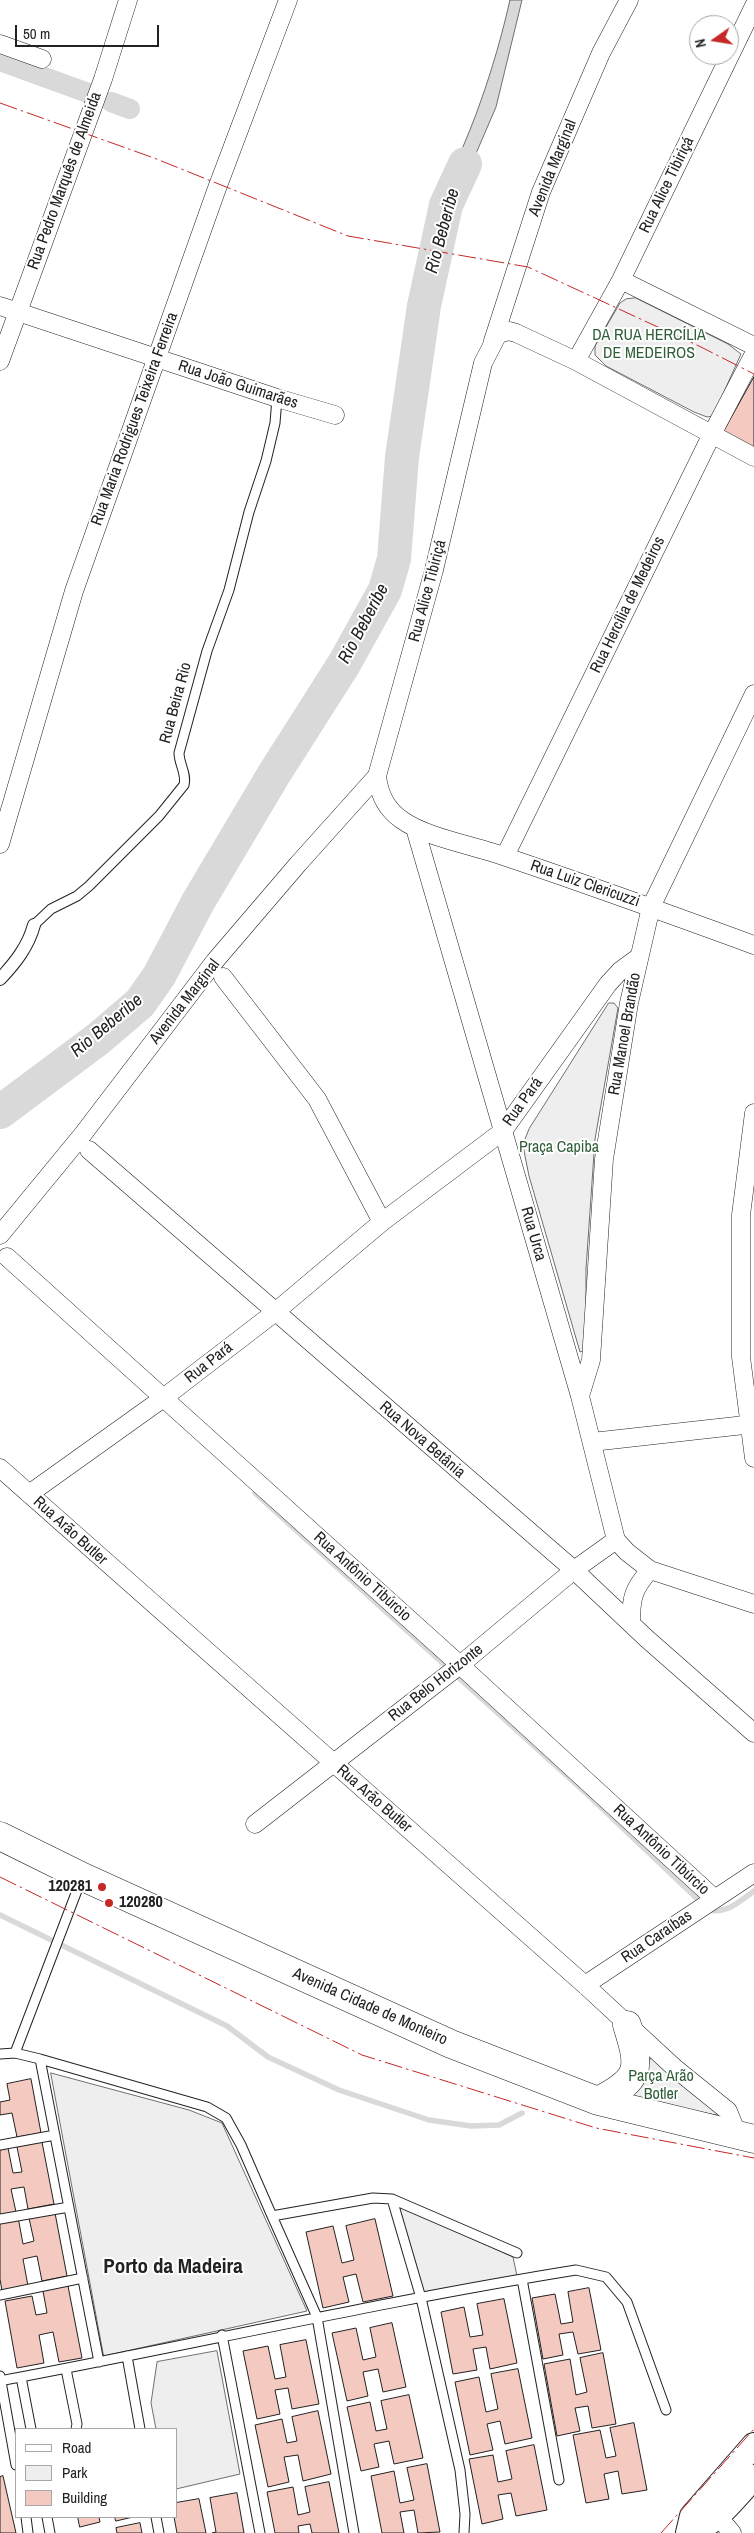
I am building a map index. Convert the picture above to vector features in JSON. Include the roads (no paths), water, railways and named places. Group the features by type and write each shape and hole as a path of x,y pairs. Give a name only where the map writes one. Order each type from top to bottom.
{"main road":[{"name":"Avenida Cidade de Monteiro","path":"0,1836 83,1877 451,2044 598,2101 748,2136"},
{"path":"598,2101 626,2086 634,2072 637,2059 627,2025"},
{"path":"718,2516 754,2445"},
{"path":"692,2533 706,2527 754,2478"},
{"path":"688,2533 692,2516 718,2516"}],"street":[{"name":"Rua Pedro Marquês de Almeida","path":"0,361 8,308 102,79 128,0"},
{"name":"Rua Maria Rodrigues Teixeira Ferreira","path":"0,844 74,591 158,359 216,191 288,0"},
{"name":"Avenida Marginal","path":"493,341 541,192 601,53 629,0"},
{"name":"Rua Alice Tibiriçá","path":"576,361 621,280 754,6"},
{"path":"0,44 42,59"},
{"path":"621,280 754,346"},
{"name":"Rua João Guimarães","path":"8,308 276,398 335,414"},
{"path":"493,341 502,332 516,332 576,361 754,457"},
{"name":"Rua Alice Tibiriçá","path":"377,776 436,561 483,362 493,341"},
{"name":"Rua Hercília de Medeiros","path":"505,856 754,354"},
{"name":"Rua Manoel Brandão","path":"580,1396 591,1360 604,1159 629,1003 651,907 754,694"},
{"name":"Avenida Marginal","path":"0,1235 84,1134 216,961 316,843 377,776"},
{"path":"377,776 378,788 390,809 401,820 415,828"},
{"name":"Rua Luiz Clericuzzi","path":"415,828 505,856 754,945"},
{"name":"Rua Urca","path":"415,828 580,1396 616,1540"},
{"name":"Rua Beira Rio","path":"0,979 13,966 30,939 34,926"},
{"name":"Rua Pará","path":"29,1494 162,1399 274,1313 382,1222 503,1131 608,984 620,971 639,957"},
{"path":"223,977 317,1099 382,1222"},
{"path":"754,1114 741,1215 741,1357 752,1424 754,1458"},
{"name":"Rua Nova Betânia","path":"89,1150 274,1313 574,1570 754,1733"},
{"name":"Rua Antônio Tibúrcio","path":"7,1257 162,1399 459,1665 714,1899"},
{"path":"592,1442 752,1424"},
{"name":"Rua Arão Butler","path":"0,1468 585,1985 676,2069 728,2111 748,2136"},
{"path":"616,1540 627,1552 650,1570 754,1604"},
{"name":"Rua Belo Horizonte","path":"255,1824 442,1679 574,1570 616,1540"},
{"path":"631,1623 631,1602 634,1592 650,1570"},
{"name":"Rua Caraíbas","path":"585,1985 754,1873"}],"lane":[{"name":"Rua Beira Rio","path":"34,926 51,909 76,896 90,886 159,816 184,785 186,779 179,760 179,753 207,651 229,590 249,512 266,461 275,424 276,398"},
{"path":"15,2053 83,1877"},
{"path":"0,2054 15,2053 40,2059 207,2107 226,2118 241,2145 317,2317 354,2533"},
{"path":"40,2059 99,2362"},
{"path":"0,2145 55,2135"},
{"path":"272,2216 373,2198 392,2199 517,2253"},
{"path":"392,2199 421,2298 460,2470 465,2514 464,2533"},
{"path":"0,2219 69,2207"},
{"path":"15,2461 0,2379 66,2369 317,2317 576,2270 606,2278 628,2302 666,2410"},
{"path":"0,2295 83,2278"},
{"path":"522,2279 559,2480"},
{"path":"222,2336 260,2533"},
{"path":"126,2356 140,2428"},
{"path":"66,2369 76,2428"},
{"path":"21,2377 31,2428"},
{"path":"26,2518 28,2533"},
{"path":"47,2518 50,2533"},
{"path":"156,2518 159,2533"}],"waterway":[{"path":"0,61 91,94"},
{"path":"111,102 130,109"},
{"name":"Rio Beberibe","path":"0,1112 98,1039 140,1003 159,976 198,902 274,774 344,664 385,590 394,559 402,457 424,306 446,205 465,164"},
{"path":"255,1493 588,1795 709,1910 716,1911 727,1908 754,1891"},
{"path":"0,1915 227,2026 268,2057 339,2090 429,2120 471,2126 499,2125 522,2113"}],"place":[{"name":"120281","path":"102,1887"},
{"name":"120280","path":"109,1903"}],"district":[{"name":"Porto da Madeira","path":"173,2267"}],"park label":[{"name":"DA RUA HERCÍLIA DE MEDEIROS","path":"649,345"},
{"name":"Praça Capiba","path":"559,1148"},
{"name":"Parça Arão Botler","path":"661,2086"}]}
